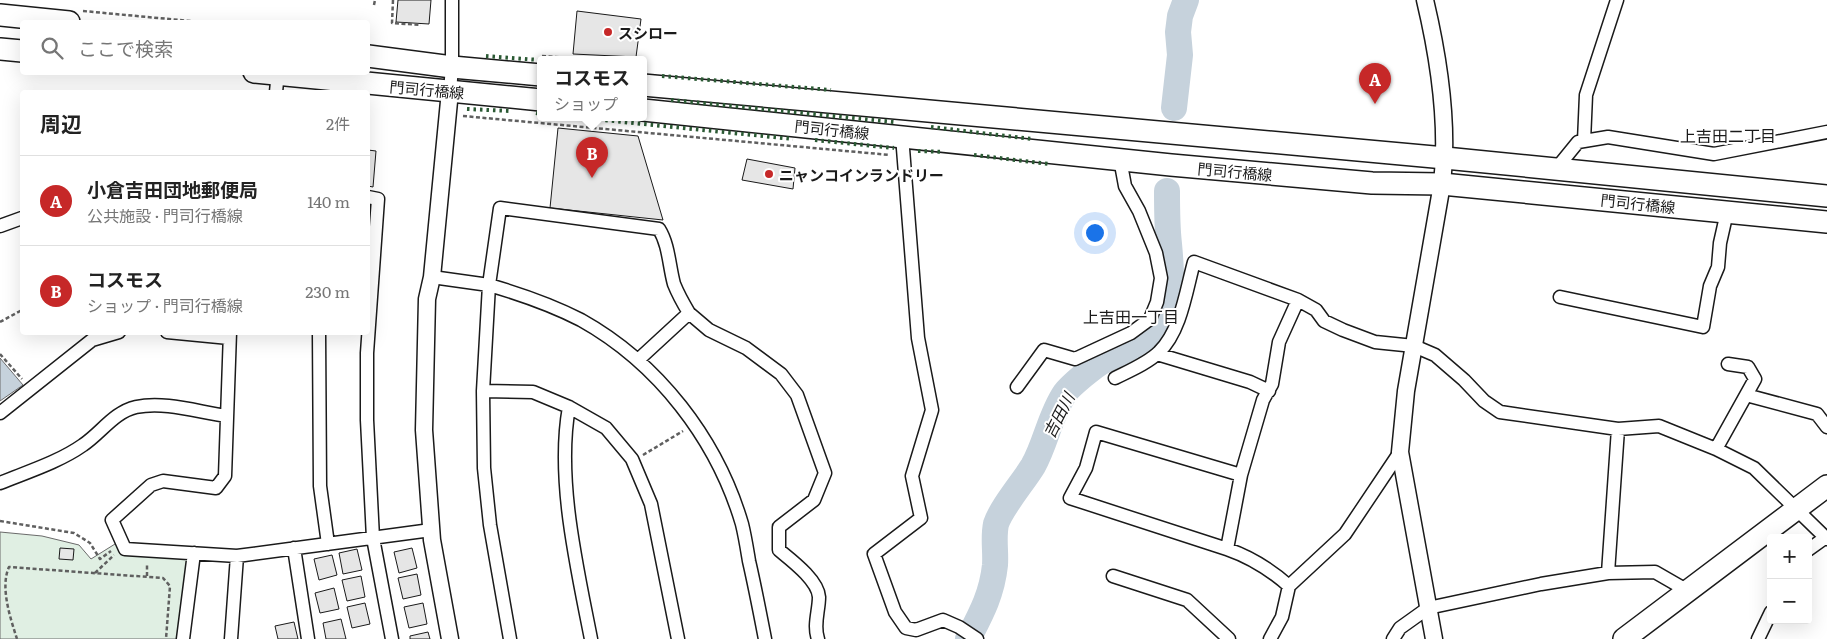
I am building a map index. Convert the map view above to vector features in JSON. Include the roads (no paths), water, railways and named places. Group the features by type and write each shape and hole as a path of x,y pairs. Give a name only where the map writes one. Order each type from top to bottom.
{"main road":[{"path":"0,15 76,17"},
{"path":"0,49 20,51"},
{"name":"門司行橋線","path":"370,56 452,67 537,75"},
{"name":"門司行橋線","path":"263,75 277,80 450,91 537,100"},
{"name":"門司行橋線","path":"647,85 1445,158 1827,196"},
{"name":"門司行橋線","path":"647,111 903,146 1120,159 1372,183 1442,184 1827,222"},
{"path":"1624,639 1827,486"}],"street":[{"path":"450,639 431,530 424,430 428,299 432,276 452,67 452,0"},
{"path":"1425,0 1442,94 1445,158 1406,391 1400,452 1434,639"},
{"path":"1584,141 1586,95 1617,0"},
{"path":"1556,169 1578,142 1608,137 1714,154 1827,132"},
{"path":"903,146 918,338 932,410 912,476 921,518 874,554 894,612 906,628 916,630 942,620 959,627 977,639"},
{"path":"1017,387 1044,350 1075,359 1131,333 1150,320 1157,302 1161,278 1158,261 1139,211 1125,186 1120,159"},
{"path":"370,197 378,199 370,311"},
{"path":"510,639 490,525 484,468 483,391 489,285 500,208 659,229 663,236 674,283 689,313 709,330 746,348 765,360 781,374 797,395 825,473 814,500 779,527 779,550 806,573 819,594 816,631 818,639"},
{"path":"1560,298 1703,327 1710,286 1718,267 1720,243 1727,212"},
{"path":"0,226 20,219"},
{"path":"1115,378 1157,354 1166,344 1177,321 1194,262 1298,300 1316,310 1324,321 1343,330 1375,342 1414,346 1435,355 1464,380 1484,401 1500,412 1618,429 1659,426 1716,448 1754,468 1826,538 1812,547"},
{"path":"432,276 489,285 523,295 580,320 609,338 638,360 663,385 694,424 707,444 726,481 742,524 765,639"},
{"path":"1227,550 1241,475 1263,400 1272,384 1280,342 1298,300"},
{"path":"638,360 689,313"},
{"path":"0,413 92,340 110,335"},
{"path":"230,335 225,476 216,488 163,481 151,485 112,520 124,546 238,556 431,530"},
{"path":"319,335 320,486 328,544"},
{"path":"368,335 367,420 373,538 392,639"},
{"path":"1157,354 1250,382 1268,391"},
{"path":"1716,448 1755,378 1748,367 1728,364"},
{"path":"483,391 532,392 569,407 606,428 633,461 651,504 678,639"},
{"path":"1746,395 1817,414 1827,427"},
{"path":"0,483 64,456 84,445 112,420 135,408 164,406 227,416"},
{"path":"569,407 565,428 565,466 573,546 591,639"},
{"path":"1608,572 1618,429"},
{"path":"1241,475 1096,432 1086,468 1070,498 1237,553 1272,571 1289,586"},
{"path":"1270,639 1282,617 1289,586 1345,534 1400,452"},
{"path":"294,548 308,639"},
{"path":"183,639 194,553"},
{"path":"231,639 238,556"},
{"path":"1393,639 1400,628 1428,608 1608,572 1655,572 1688,591"},
{"path":"1113,576 1187,600 1229,639"},
{"path":"1758,639 1767,620"}],"waterway":[{"name":"吉田川","path":"1174,108 1180,55 1178,32 1180,16 1186,0"},
{"name":"吉田川","path":"968,639 989,595 994,575 996,524 1033,466 1065,393 1099,363 1146,341 1158,327 1164,316 1169,299 1171,280 1167,225 1167,191"}],"place":[{"name":"スシロー","path":"608,32"},
{"name":"小倉吉田団地郵便局","path":"1375,104"},
{"name":"ニャンコインランドリー","path":"769,174"},
{"name":"コスモス","path":"592,178"}],"district":[{"name":"上吉田二丁目","path":"1728,135"},
{"name":"上吉田一丁目","path":"1131,316"}]}
